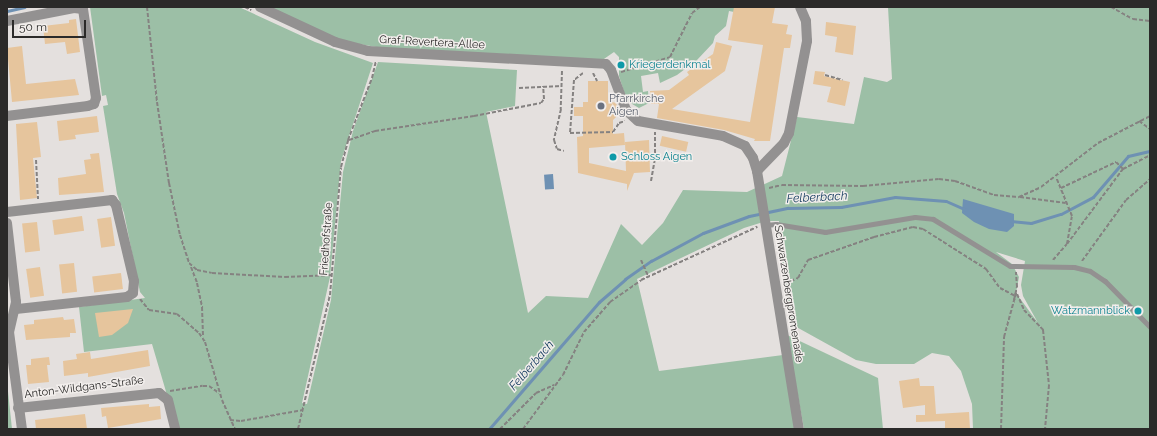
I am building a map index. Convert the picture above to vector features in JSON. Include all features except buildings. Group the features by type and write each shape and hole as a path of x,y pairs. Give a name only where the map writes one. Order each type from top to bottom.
{"street":[{"name":"Graf-Revertera-Allee","path":"260,7 335,42 376,52 563,62 590,68 606,64 611,72"},
{"path":"757,171 781,146 789,133 807,41 806,21 800,7"},
{"path":"7,21 74,8 83,9 96,98 94,104 88,106 7,116"},
{"path":"611,72 626,110 638,121"},
{"name":"Schwarzenbergpromenade","path":"638,121 737,140 745,146 753,158 757,171 764,222 799,429"},
{"path":"7,212 106,200 115,202 134,281 132,293 122,298 16,309"},
{"path":"7,223 16,309 9,332 22,429"},
{"name":"Anton-Wildgans-Straße","path":"18,408 158,392 168,400 175,429"}],"lane":[{"path":"764,222 825,232 909,217 927,217 946,225 999,261 1016,267 1078,267 1090,271 1105,281 1150,327"}],"path":[{"path":"147,7 157,101 169,183 183,250 197,283 202,307 202,338 220,394 234,429"},
{"path":"611,72 634,66 656,63 670,57 692,13 700,7"},
{"path":"1111,7 1134,19 1150,21"},
{"name":"Friedhofstraße","path":"298,429 326,318 333,275 340,175 348,140 372,78 376,52"},
{"path":"563,62 560,115 554,140 557,149 564,151"},
{"path":"597,81 590,68 577,76 574,80 571,134 613,132 621,122 638,121"},
{"path":"825,75 842,80"},
{"path":"348,140 375,131 474,116 540,103 544,99 543,86"},
{"path":"519,88 562,86"},
{"path":"1019,197 1034,191 1056,177 1098,143 1150,116"},
{"path":"1139,121 1150,129"},
{"path":"651,181 655,158 655,125"},
{"path":"1047,267 1067,244 1123,169 1150,155"},
{"path":"36,160 38,208"},
{"path":"1061,188 1116,162 1123,169"},
{"path":"1056,177 1072,216 1067,244"},
{"path":"760,191 782,185 863,186 939,179 955,181 994,195 1066,203"},
{"path":"1078,267 1126,200 1150,179"},
{"path":"522,429 566,369 580,339 596,316 626,289 648,276 764,222"},
{"path":"785,283 798,278 808,260 874,237 913,227 923,229 986,269 1000,288 1016,295 1024,310 1043,330 1049,385 1045,429"},
{"path":"641,260 648,276"},
{"path":"191,266 212,273 285,277 333,275"},
{"path":"1001,429 1004,337 1016,295 1016,267"},
{"path":"132,293 149,310 177,314 202,338"},
{"path":"500,429 536,393 554,385"},
{"path":"158,392 210,386 220,394"},
{"path":"230,420 241,421 303,410"}],"green space":[{"path":"90,7 239,7 315,42 373,63 341,161 330,277 302,403 307,404 331,300 343,172 353,131 378,62 517,70 515,106 486,112 528,313 546,296 588,298 621,224 642,245 663,223 683,190 747,192 782,176 797,117 854,124 864,77 887,82 892,79 888,7 1150,7 1150,429 973,429 972,404 961,371 949,356 932,353 914,364 876,364 856,360 791,324 779,246 779,221 766,221 744,228 637,279 659,371 783,355 796,429 177,429 152,344 84,352 79,307 145,298 140,292 124,213 117,194 103,106 108,105 106,95 102,96","holes":["996,252 1025,261 1021,285 1023,296 1038,323 1016,293 1019,277 1012,264"]},
{"path":"269,7 744,7 739,13 729,11 726,26 715,36 713,43 697,60 677,75 660,83 658,73 641,76 643,92 648,91 649,103 639,108 627,101 619,76 619,57 614,52 601,61 382,48 342,41"},
{"path":"787,335 878,378 883,429 804,429"},
{"path":"7,382 12,429 7,429"}],"water":[{"path":"553,174 554,189 545,190 544,175"},
{"path":"963,199 1014,214 1014,226 1007,232 989,229 974,222 962,213"}],"waterway":[{"path":"7,11 25,7"},
{"name":"Felberbach","path":"1011,221 1031,223 1061,214 1093,197 1128,156 1150,151"},
{"name":"Felberbach","path":"489,429 599,302 625,279 651,261 703,233 749,216 788,208 841,207 895,197 946,201 966,210"}],"place":[{"name":"Kriegerdenkmal","path":"621,65"},
{"name":"Pfarrkirche Aigen","path":"601,106"},
{"name":"Schloss Aigen","path":"613,157"},
{"name":"Watzmannblick","path":"1138,311"}]}
